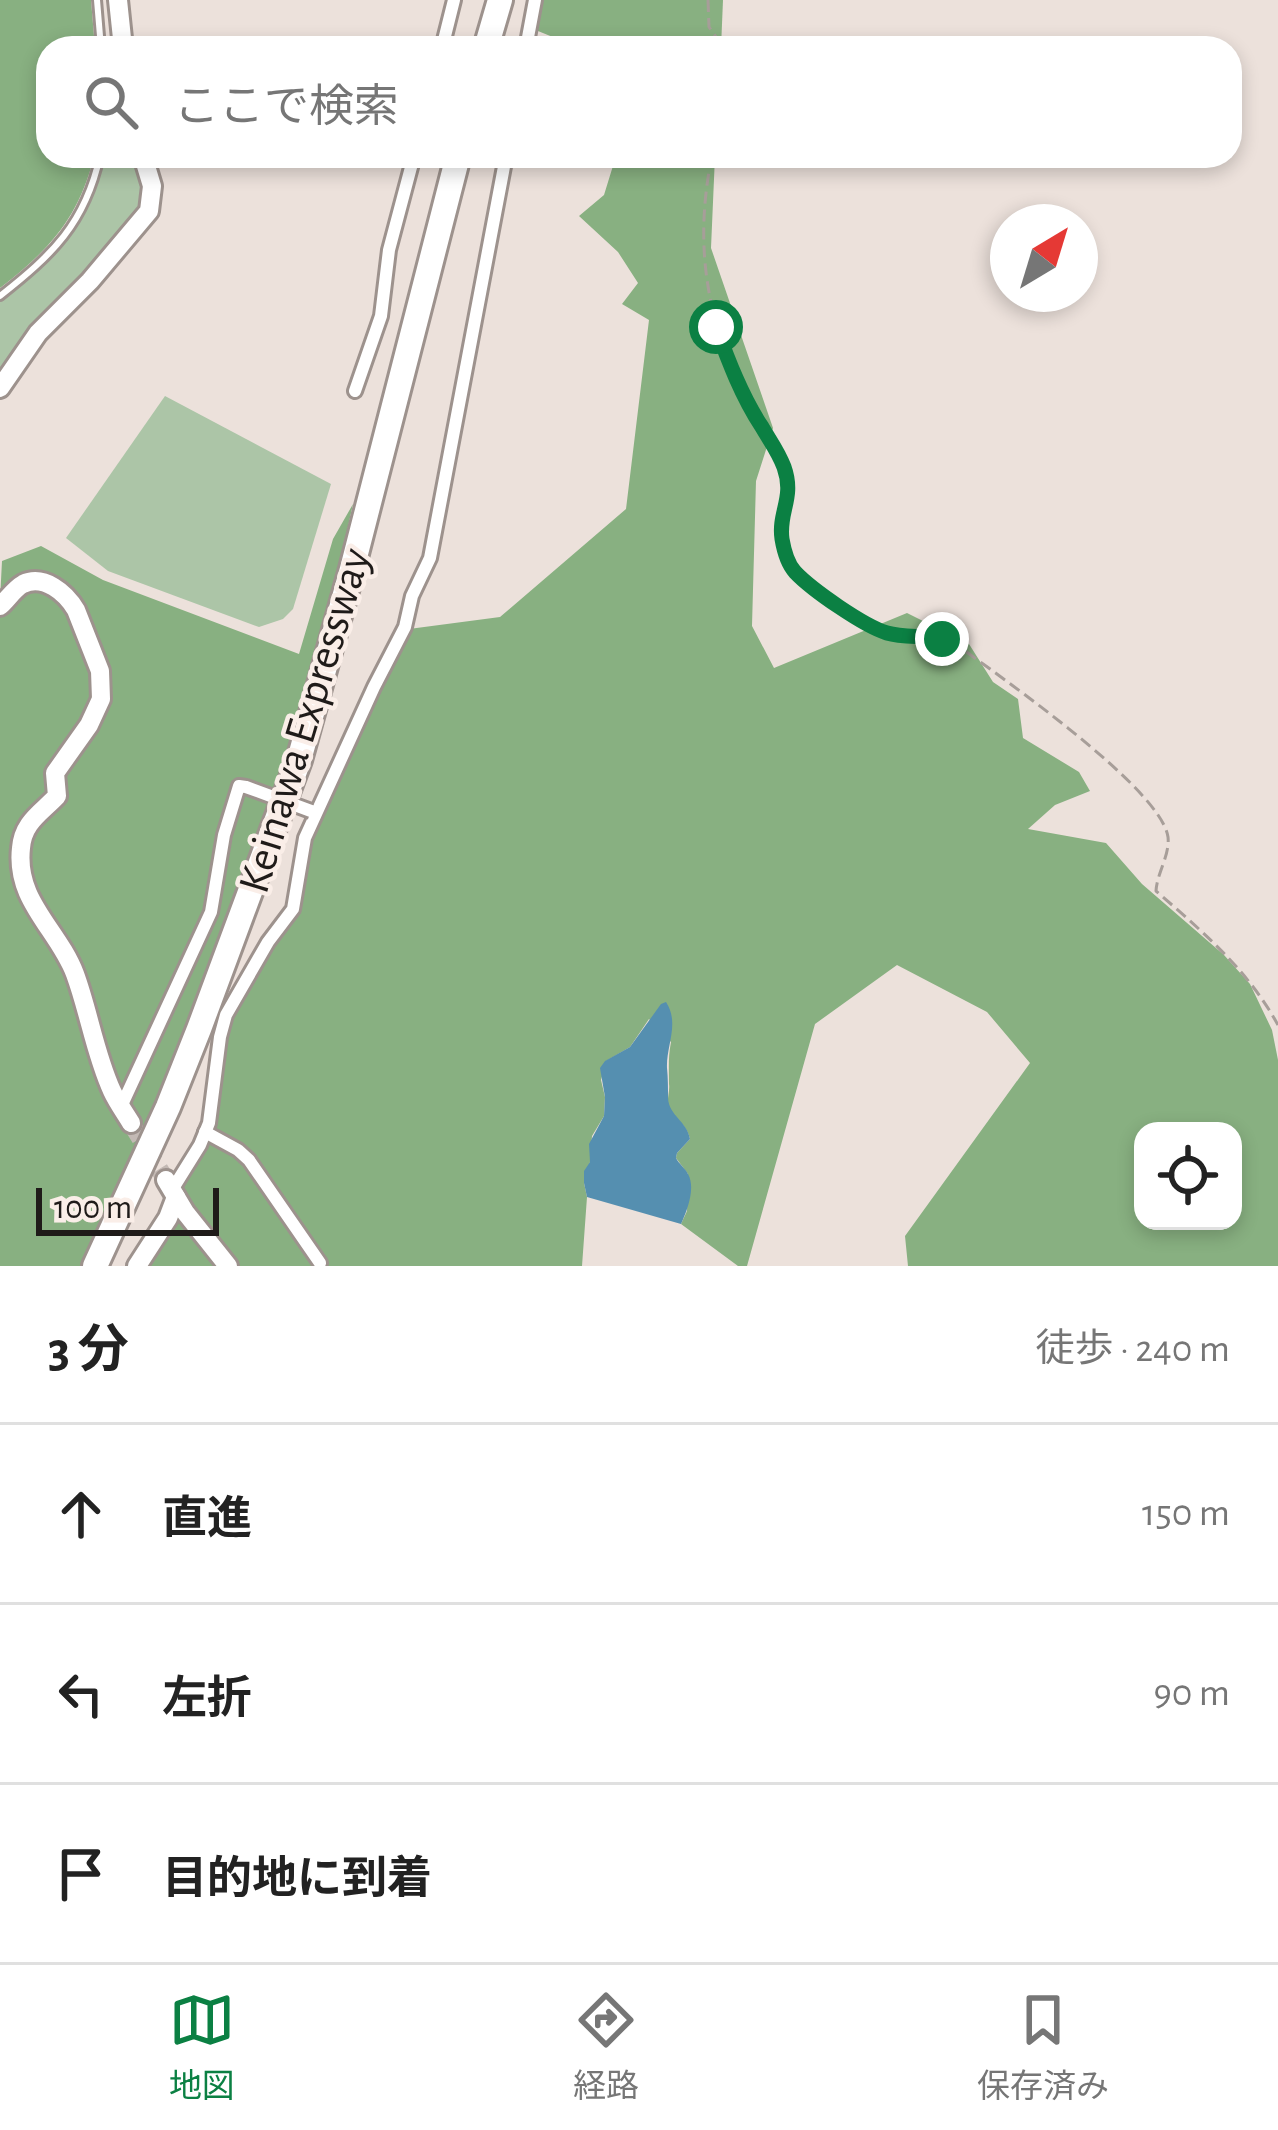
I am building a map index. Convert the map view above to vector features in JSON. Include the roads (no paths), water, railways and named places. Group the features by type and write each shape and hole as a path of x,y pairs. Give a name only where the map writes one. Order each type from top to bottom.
{"highway":[{"path":"490,36 504,0"},
{"path":"498,36 504,0"},
{"name":"Keinawa Expressway","path":"99,1266 176,1106 283,832 320,713 459,168"}],"main road":[{"path":"118,0 122,36"},
{"path":"0,388 38,333 149,211 152,186 147,168"},
{"path":"0,606 28,582 54,587 76,610 100,671 98,712 55,773 57,796 25,829 21,866 31,903 76,976 108,1080 126,1115"},
{"path":"137,1266 168,1218 171,1189"},
{"path":"171,1189 228,1266"}],"street":[{"path":"445,36 454,0"},
{"path":"528,36 535,0"},
{"path":"355,391 381,316 388,250 411,168"},
{"path":"171,1189 205,1132 226,1015 292,909 314,812 405,627 412,596 430,558 504,168"},
{"path":"126,1115 211,912 224,835 239,786 314,812"},
{"path":"205,1132 249,1160 320,1263"}],"lane":[{"path":"97,0 100,36"},
{"path":"0,296 46,259 76,222 97,168"}],"water":[{"path":"666,1002 672,1026 668,1098 690,1139 676,1158 691,1186 681,1224 587,1197 584,1183 589,1144 604,1116 600,1068 630,1047"}],"tunnel":[{"path":"131,1123 166,1180"}]}
